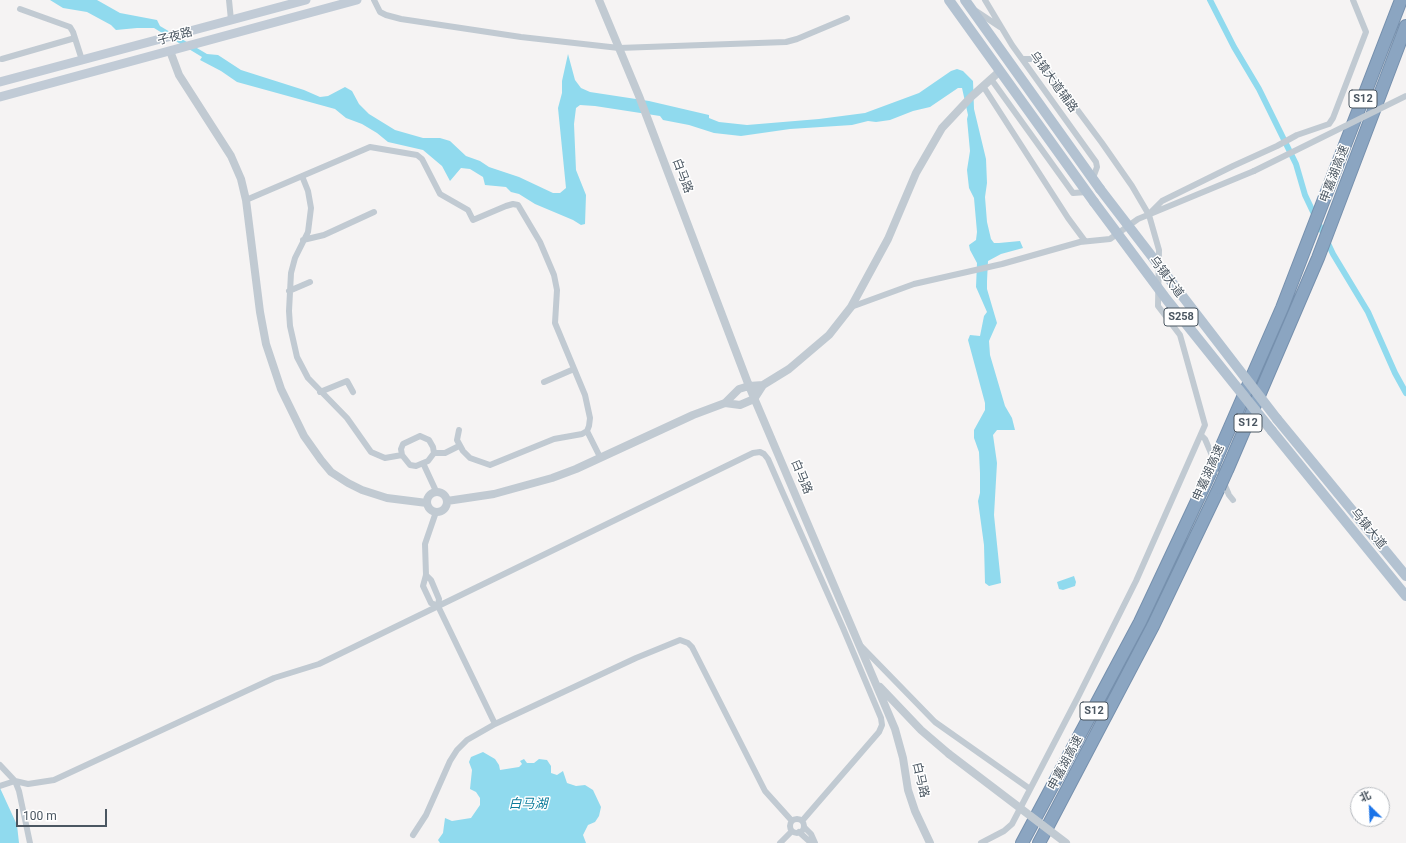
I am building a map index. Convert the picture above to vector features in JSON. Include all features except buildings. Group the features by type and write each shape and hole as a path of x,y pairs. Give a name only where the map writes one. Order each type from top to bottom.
{"highway":[{"name":"申嘉湖高速","path":"1022,843 1104,692 1164,572 1212,469 1271,336 1326,198 1401,0"},
{"name":"申嘉湖高速","path":"1039,843 1099,731 1176,578 1228,468 1318,258 1406,26"}],"main road":[{"name":"子夜路","path":"0,82 306,0"},
{"name":"子夜路","path":"0,97 357,0"},
{"name":"乌镇大道","path":"949,0 1094,202 1167,300 1406,596"},
{"name":"乌镇大道","path":"968,4 1100,189 1277,419 1406,576"},
{"path":"250,15 254,28"}],"street":[{"path":"229,0 231,20"},
{"path":"374,0 380,12 386,16 401,19 521,37 619,48 786,42 797,39 847,18"},
{"name":"白马路","path":"599,0 639,96 754,399 895,729 903,758 908,790 915,811 930,843"},
{"name":"乌镇大道辅路","path":"985,0 1022,60 1096,162 1097,167 1093,178"},
{"path":"1148,215 1162,201 1294,137 1329,124 1333,118 1366,32 1353,0"},
{"path":"968,4 1001,28"},
{"path":"20,9 70,27 82,60"},
{"path":"2,59 75,38"},
{"path":"170,51 183,82 231,156 241,179 246,200 260,312 266,344 281,389 304,436 331,472 362,490 387,498 426,503 430,509 436,512 443,510 447,501"},
{"path":"981,843 1008,829 1030,789 1136,581 1201,435 1205,420 1182,339 1157,303 1159,250 1148,215 1132,186 1040,61 1035,58 1022,60"},
{"path":"725,403 740,405 754,399 763,386 789,369 829,335 852,307 888,239 916,173 942,128 982,87 1000,71"},
{"path":"991,79 1073,193 1087,192"},
{"path":"982,87 1085,242"},
{"path":"852,307 914,284 1002,264 1049,250 1085,242 1110,239 1138,219 1254,171 1406,96"},
{"path":"246,200 370,147 376,147 417,155 422,159 440,194 468,210 473,220 506,206 513,204 518,205 540,242 554,275 557,290 555,323 588,407 590,418 587,431 600,458"},
{"path":"302,176 308,191 311,208 308,232 294,258 289,291 290,326 297,357 308,378 347,418 371,452 385,458 402,456"},
{"path":"303,240 324,235 374,212"},
{"path":"289,291 310,282"},
{"path":"544,382 574,369"},
{"path":"320,392 347,381 353,392"},
{"path":"447,501 494,494 530,485 576,469 693,415 725,403 740,389 749,386 763,386"},
{"path":"459,430 457,435 459,446 470,458 490,465 554,439 582,434 587,431"},
{"path":"1201,435 1205,439 1229,496 1233,500"},
{"path":"420,436 429,440 433,447 434,453 432,458 416,466 410,465 402,456 401,449 403,444 420,436"},
{"path":"434,453 445,453 459,446"},
{"path":"0,786 15,781 28,784 54,780 274,678 319,664 753,454 760,452 764,454 840,621 881,718 882,725 879,732 799,828 780,843"},
{"path":"423,463 436,491 442,493 447,501"},
{"path":"426,503 428,496 436,491"},
{"path":"436,512 426,544 426,575 423,586 431,602 438,606"},
{"path":"426,575 431,580 439,599 438,606 495,724"},
{"path":"427,593 435,589"},
{"path":"413,835 426,815 445,771 457,750 467,740 495,724 674,641 684,641 692,646 765,792 792,821"},
{"path":"859,644 935,722 1030,789"},
{"path":"875,682 921,730 949,754 1066,843"},
{"path":"0,765 15,781 19,791 30,843"},
{"path":"792,821 798,819 799,828 809,841 815,842"},
{"path":"792,821 790,828 799,828"}],"water":[{"path":"50,0 97,0 120,13 157,20 160,26 207,54 218,55 241,70 304,90 320,97 328,96 345,87 352,91 359,104 369,114 395,130 423,138 440,138 450,141 466,156 480,161 489,167 519,177 553,193 560,193 566,188 558,108 562,93 562,81 568,54 575,80 581,88 590,92 649,101 709,115 709,118 719,122 747,125 819,119 865,113 919,93 951,71 957,69 963,71 973,81 974,109 986,159 987,183 985,197 987,222 991,239 994,243 1020,241 1023,248 1001,254 988,261 987,289 997,323 989,341 990,355 1005,406 1012,418 1015,430 997,430 993,435 997,463 994,515 1001,583 989,586 985,583 984,545 978,501 980,493 979,452 974,438 974,430 985,410 985,403 968,340 970,335 980,336 984,316 987,312 976,287 977,263 969,245 976,240 977,232 974,198 969,188 967,170 970,151 967,119 968,115 962,88 958,88 930,107 913,111 890,120 876,122 868,121 852,125 790,129 741,136 714,133 689,125 663,120 660,116 580,105 576,108 574,124 576,170 586,195 585,224 581,225 573,220 535,204 519,194 511,192 506,187 485,185 483,177 470,169 461,168 450,181 442,166 423,150 388,142 362,124 346,118 335,109 237,82 221,71 200,60 202,57 154,28 116,30 111,25 87,12 63,8"},
{"path":"1074,576 1076,582 1075,586 1063,590 1059,589 1057,582"},
{"name":"白马湖","path":"483,752 495,759 500,770 519,767 522,764 520,761 524,759 527,763 534,763 539,759 547,760 551,766 551,773 557,775 563,771 567,783 576,786 585,785 593,790 601,807 599,816 595,822 588,825 583,835 586,843 440,843 438,840 443,833 445,818 452,821 471,818 480,805 480,798 476,792 470,789 472,770 469,762 471,757"},
{"path":"0,788 17,825 19,843 0,843"}],"waterway":[{"path":"1210,0 1234,47 1259,89 1296,164 1305,195 1333,254 1368,312 1395,373 1406,393"}]}
